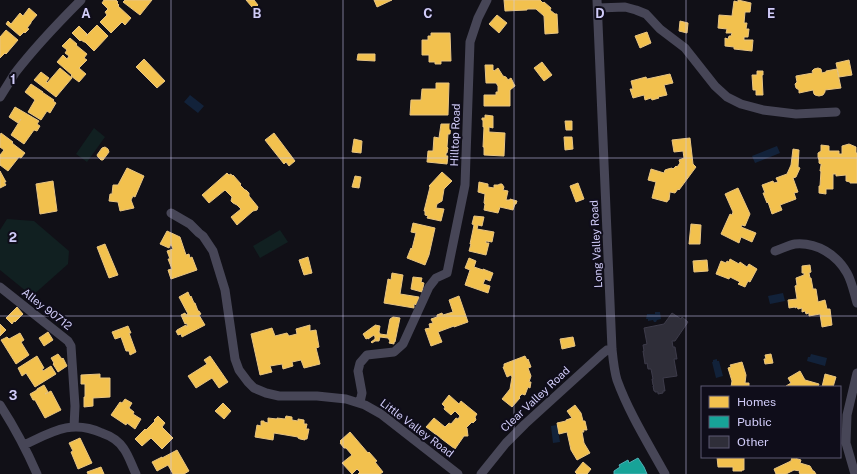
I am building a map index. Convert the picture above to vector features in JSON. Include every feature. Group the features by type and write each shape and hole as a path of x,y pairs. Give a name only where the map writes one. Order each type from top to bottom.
{"street":[{"path":"0,96 30,54 81,0"},
{"name":"Hilltop Road","path":"360,402 362,393 358,371 360,363 367,355 394,352 403,344 429,287 436,278 446,273 465,185 470,42 478,18 487,0"},
{"path":"598,4 625,7 646,14 660,28 685,48 715,86 727,97 741,104 763,110 796,114 836,112"},
{"name":"Long Valley Road","path":"598,4 612,349 617,378 629,411 665,474"},
{"name":"Little Valley Road","path":"171,213 190,224 200,233 212,252 225,290 235,359 239,370 254,388 279,396 317,396 360,402 381,414 458,474"},
{"path":"775,251 794,244 810,244 824,250 837,259 848,274 857,302"},
{"name":"Alley 90712","path":"0,287 68,341 71,346 75,406 74,427"},
{"name":"Clear Valley Road","path":"481,474 506,443 525,424 602,354 607,350 612,349"},
{"path":"855,474 843,442 846,415 857,373"},
{"path":"0,405 14,426 37,474"},
{"path":"24,446 51,432 65,428 74,427 93,429 112,437 124,448 136,474"}],"shaded area":[{"path":"94,128 105,137 87,162 76,154"},
{"path":"7,219 34,221 69,251 68,264 32,296 0,270 0,230"},
{"path":"280,230 288,242 260,258 253,246"}],"water":[{"path":"190,95 204,106 198,113 184,102"},
{"path":"777,146 780,153 755,163 752,156"},
{"path":"783,293 785,301 770,304 768,296"},
{"path":"655,312 660,312 661,319 654,322 653,320 648,321 648,319 646,319 647,314 655,314"},
{"path":"811,354 827,358 825,366 807,361"},
{"path":"717,359 717,361 719,361 723,376 716,378 712,362 713,360"},
{"path":"557,425 560,442 553,443 551,426"}],"building: Homes":[{"path":"104,0 116,0 119,5 118,6 131,18 125,25 122,22 111,33 100,22 107,15 105,12 108,9 102,3"},
{"path":"125,0 152,0 140,15 123,2"},
{"path":"246,0 254,0 258,5 255,8 253,6 252,7"},
{"path":"374,0 392,0 377,7"},
{"path":"504,0 540,0 543,3 544,2 551,8 550,10 557,14 558,33 545,34 544,16 536,9 505,11"},
{"path":"738,0 751,3 750,12 745,12 744,23 747,23 746,29 749,29 748,37 744,37 744,40 753,40 752,51 734,49 734,47 725,46 725,38 728,39 732,33 726,33 727,29 718,28 719,15 732,16 734,1 738,2"},
{"path":"29,8 37,15 27,28 29,29 20,36 6,24 8,21 11,24 20,13 23,16"},
{"path":"497,15 507,23 499,33 489,24"},
{"path":"680,21 688,23 687,33 679,31"},
{"path":"97,25 108,36 94,51 85,42 80,41 72,33 79,26 87,34 86,36"},
{"path":"6,30 18,40 6,54 5,53 0,58 0,37"},
{"path":"647,32 651,43 640,48 635,36"},
{"path":"431,33 450,33 451,61 441,61 441,64 435,64 435,62 429,62 429,55 422,55 422,40 428,40 428,36 431,36"},
{"path":"70,38 87,54 84,58 87,60 79,68 86,74 79,82 57,62 63,55 67,59 69,56 65,53 67,50 62,46"},
{"path":"358,54 375,54 375,61 357,60"},
{"path":"144,59 165,81 157,88 136,67"},
{"path":"849,60 852,75 839,77 836,63"},
{"path":"542,62 552,75 544,81 534,68"},
{"path":"485,65 493,65 494,71 498,68 503,76 508,80 511,78 515,86 510,90 510,106 484,106 484,95 496,95 496,92 498,92 498,86 496,83 486,83"},
{"path":"60,68 72,78 56,97 34,80 41,72 49,78 46,82 47,83"},
{"path":"814,69 821,69 822,73 837,69 841,88 825,90 823,95 819,96 814,94 813,90 799,93 799,90 796,88 795,84 797,82 796,76 813,73 812,71"},
{"path":"757,71 763,71 763,95 756,95 756,90 753,90 752,75 757,75"},
{"path":"670,74 673,83 664,85 667,95 652,100 651,98 645,100 644,95 633,98 630,89 633,89 631,81 646,77 647,79"},
{"path":"436,83 449,83 448,115 410,115 411,100 421,100 422,89 436,89"},
{"path":"31,84 56,103 50,113 47,111 41,120 28,112 35,100 25,92"},
{"path":"15,107 39,121 37,124 40,126 37,131 34,130 24,144 11,135 21,119 18,123 9,117"},
{"path":"485,115 493,116 493,128 489,127 489,132 505,133 504,156 484,155 484,127 482,118 485,118"},
{"path":"565,121 572,121 572,130 566,130"},
{"path":"441,124 451,124 450,134 448,134 448,148 446,153 446,156 448,156 447,164 427,162 428,151 433,151 434,137 439,138"},
{"path":"1,133 25,153 21,158 19,157 8,171 0,165 0,155 4,150 0,147"},
{"path":"274,133 295,161 289,166 286,162 284,164 265,140"},
{"path":"564,137 572,137 573,149 565,150"},
{"path":"690,138 693,164 696,167 679,190 678,189 675,193 670,192 669,200 667,202 652,198 656,182 648,180 651,169 664,173 665,170 673,169 676,166 677,167 680,163 679,160 684,158 683,151 674,152 672,140"},
{"path":"354,139 362,141 361,153 352,152"},
{"path":"849,144 856,147 857,183 850,183 846,181 846,175 836,176 836,174 833,174 833,189 826,189 826,194 819,193 820,171 822,165 819,163 818,153 821,151 821,145 829,146 829,151 839,151 839,154 842,154 842,146"},
{"path":"105,147 109,152 103,160 101,160 97,155 102,148"},
{"path":"793,149 799,150 798,167 800,168 796,177 793,178 798,192 794,193 796,199 780,205 782,210 772,214 763,193 765,193 762,185 773,181 774,183 778,182 776,178 787,174 791,165"},
{"path":"127,168 144,176 135,197 133,196 131,200 134,208 120,211 118,202 109,201 110,194 112,194 113,185 118,185"},
{"path":"0,171 6,185 0,188"},
{"path":"442,172 452,181 444,189 442,201 437,204 436,208 444,209 441,221 427,218 428,216 425,215 424,211 429,186"},
{"path":"227,173 229,175 231,174 232,176 233,175 241,184 240,185 249,193 249,196 258,207 257,210 253,211 237,225 231,217 241,209 231,201 232,197 225,190 209,203 202,195"},
{"path":"355,176 361,177 359,188 352,187"},
{"path":"53,181 57,211 40,214 36,184"},
{"path":"479,182 488,184 488,187 494,188 494,185 502,184 504,187 503,190 508,191 506,200 510,199 517,201 513,210 500,207 498,213 484,210 485,194 478,192"},
{"path":"578,183 584,199 576,202 570,186"},
{"path":"738,188 750,214 745,226 742,225 741,227 756,233 752,242 741,237 739,243 721,234 730,214 732,215 733,212 725,194"},
{"path":"474,216 484,217 482,226 478,225 477,229 494,232 492,242 486,241 486,243 489,243 486,255 469,251 474,225 472,224"},
{"path":"413,223 435,228 429,255 425,265 407,258 411,248 412,249 416,233 411,232"},
{"path":"691,224 701,225 700,244 689,244"},
{"path":"167,231 180,237 186,255 189,254 190,258 192,257 197,270 171,279 168,270 172,269 167,251 173,249 171,244 169,248 160,244"},
{"path":"105,244 118,275 109,278 97,247"},
{"path":"308,257 312,273 304,275 299,260"},
{"path":"469,258 476,261 474,267 493,273 490,281 485,279 483,284 490,286 488,293 465,285 470,270 465,268"},
{"path":"730,259 739,264 740,262 747,267 749,264 757,269 750,282 748,281 745,287 738,284 740,282 730,277 729,279 716,274 721,261 726,263 727,261 729,262"},
{"path":"707,260 708,271 694,272 693,261"},
{"path":"810,265 811,272 809,273 813,289 816,289 818,302 825,300 827,309 830,309 832,325 822,327 820,314 809,316 809,313 806,314 805,311 802,312 802,308 789,308 788,300 797,299 795,286 797,285 796,278 804,275 804,273 802,273 802,266"},
{"path":"392,273 403,275 400,294 419,297 417,305 414,304 414,308 384,303 388,279 391,280"},
{"path":"413,277 422,278 421,282 424,283 422,292 411,289"},
{"path":"188,292 201,314 199,315 205,325 182,337 181,334 178,335 176,331 186,325 188,326 186,323 185,324 181,315 185,313 186,315 188,314 179,297"},
{"path":"459,296 468,322 438,332 442,342 431,346 425,329 430,328 429,324 433,323 431,319 437,317 437,315 453,312 449,300"},
{"path":"17,307 23,314 12,324 6,318"},
{"path":"393,317 400,318 394,344 389,343 390,341 388,338 380,337 379,341 372,343 371,342 375,339 374,335 366,339 363,334 375,325 380,326 380,334 387,335 390,319"},
{"path":"0,324 6,330 0,336"},
{"path":"310,325 310,331 316,330 319,347 316,348 320,364 304,368 301,360 292,362 293,366 283,369 282,364 270,366 272,372 260,375 251,334 272,328 275,336 287,333 289,336 297,334 296,329"},
{"path":"128,326 136,352 130,355 129,351 126,351 121,337 115,339 112,332"},
{"path":"48,332 53,340 44,346 39,338"},
{"path":"20,333 24,340 21,342 29,355 16,364 1,340 7,337 9,339"},
{"path":"573,337 575,346 562,349 560,339"},
{"path":"58,354 62,359 63,358 67,366 58,372 51,358"},
{"path":"771,354 773,363 765,364 765,355"},
{"path":"37,356 44,368 42,369 43,371 51,366 56,374 35,387 26,373 22,376 18,368"},
{"path":"210,356 228,382 219,388 212,378 196,388 188,376 207,364 204,360"},
{"path":"525,356 531,367 528,368 531,376 529,382 531,382 530,388 528,387 525,395 522,394 512,407 502,399 510,389 512,377 511,375 507,377 503,367 504,364"},
{"path":"742,362 746,375 745,383 749,383 749,386 731,386 732,381 728,368 731,367 730,365"},
{"path":"800,371 805,380 819,384 818,386 786,386 791,383 788,378"},
{"path":"100,374 100,378 110,378 110,397 93,398 93,406 84,407 85,384 81,384 81,375"},
{"path":"825,374 836,377 833,386 822,386"},
{"path":"44,385 48,392 45,394 51,391 61,410 45,418 30,394"},
{"path":"449,395 459,404 461,401 477,414 475,417 476,420 466,428 468,436 464,436 455,449 426,427 434,418 445,427 449,423 451,424 456,418 458,419 460,416 455,411 451,415 444,409 445,407 442,404"},
{"path":"125,399 132,403 129,408 134,412 133,414 141,419 135,429 111,415 120,402 122,403"},
{"path":"223,403 231,411 224,419 215,411"},
{"path":"575,405 581,413 583,421 585,421 587,430 583,430 584,432 582,432 584,443 590,453 577,460 571,450 567,432 559,434 557,423 572,418 567,411"},
{"path":"158,416 165,423 162,427 173,438 162,449 151,438 142,446 135,439 155,421 154,420"},
{"path":"286,416 292,417 292,420 304,420 304,424 307,424 306,429 309,429 307,439 305,440 298,437 274,433 273,440 255,437 257,425 261,426 261,421 268,423 268,418 285,419"},
{"path":"350,432 377,461 375,462 383,472 380,474 358,474 360,472 357,469 352,474 342,463 352,455 340,443 340,441"},
{"path":"80,438 92,463 78,469 69,443"},
{"path":"177,450 189,471 184,474 173,474 168,465 157,471 152,462"},
{"path":"717,458 744,458 744,470 742,471 733,471 733,467 718,467"},
{"path":"792,458 801,460 800,463 810,466 816,474 800,474 800,471 794,470 786,474 776,474 774,469 791,461"},
{"path":"583,462 591,469 587,474 577,474 575,472"},
{"path":"101,467 104,474 88,474 87,472"}],"building: Public":[{"path":"638,458 647,474 614,474 614,471 620,467 619,465 628,460 629,463"}],"building: Other":[{"path":"672,313 681,319 682,317 688,322 675,341 672,341 673,347 675,347 677,359 674,359 677,376 663,378 665,391 658,394 658,392 654,391 651,369 648,369 647,363 645,364 643,345 647,344 644,328 664,324"}]}
